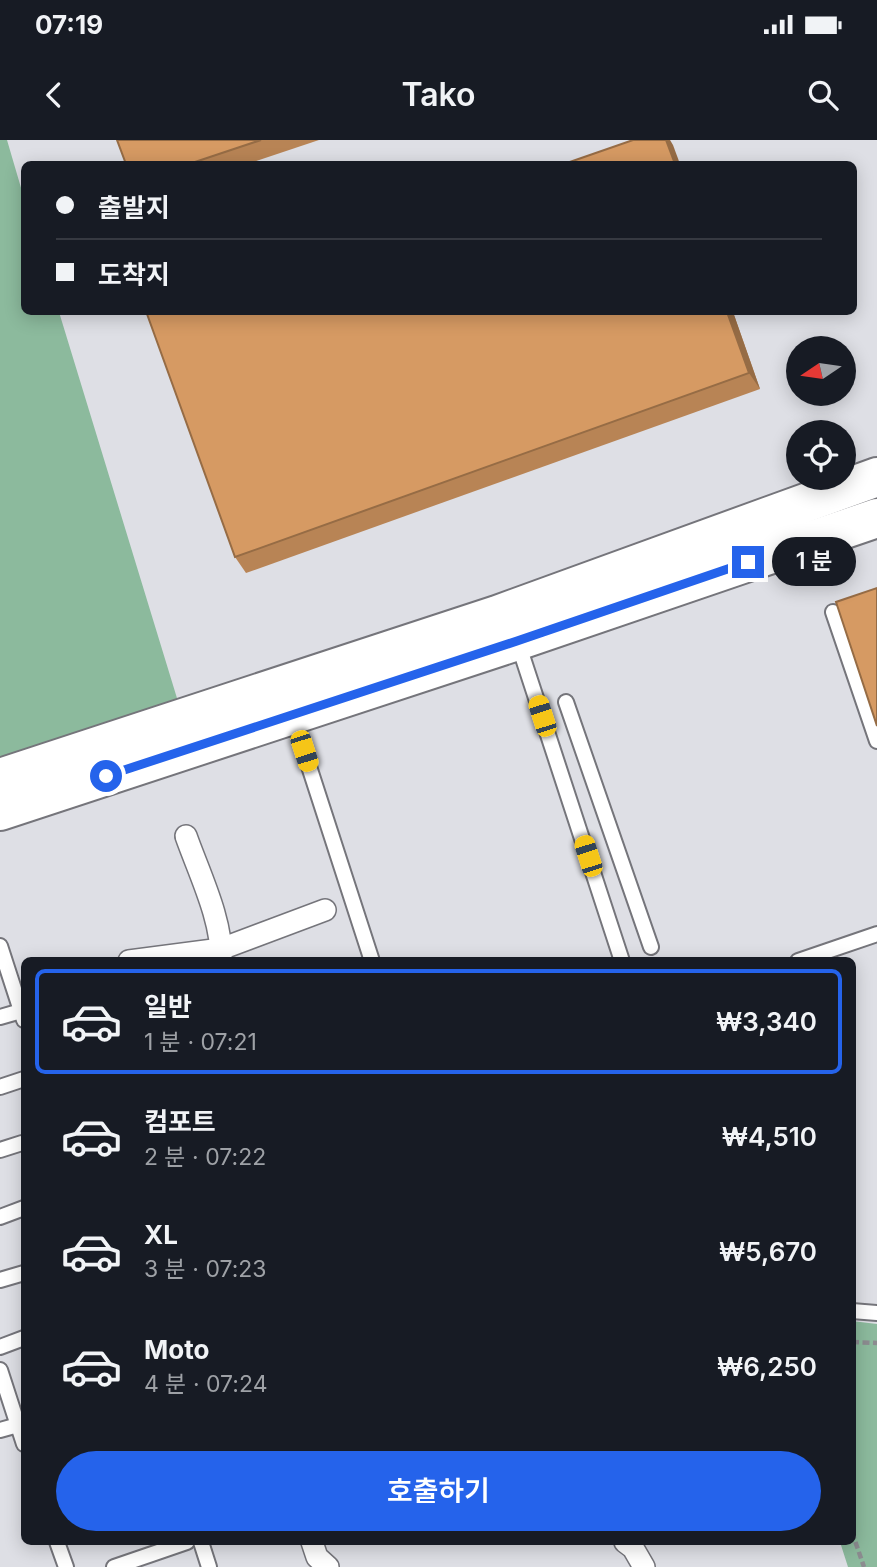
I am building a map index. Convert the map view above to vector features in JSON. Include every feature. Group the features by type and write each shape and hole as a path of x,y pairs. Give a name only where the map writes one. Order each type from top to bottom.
{"main road":[{"path":"0,778 497,615 877,477"},
{"path":"0,811 293,716 877,518"}],"street":[{"path":"186,836 210,901 221,955"},
{"path":"190,957 221,955 325,910"},
{"path":"313,1545 317,1557 328,1567"},
{"path":"629,1545 644,1567"}],"lane":[{"path":"833,611 877,741"},
{"path":"517,641 621,957"},
{"path":"566,702 651,947"},
{"path":"293,716 371,957"},
{"path":"809,957 877,934"},
{"path":"1,952 21,1009"},
{"path":"0,1017 21,1015"},
{"path":"0,1087 21,1080"},
{"path":"0,1150 21,1146"},
{"path":"0,1217 21,1209"},
{"path":"0,1280 21,1274"},
{"path":"856,1311 877,1313"},
{"path":"0,1347 21,1339"},
{"path":"0,1370 21,1434"},
{"path":"0,1430 18,1425"},
{"path":"58,1545 66,1567"},
{"path":"114,1567 178,1545"},
{"path":"202,1545 209,1567"}],"path":[{"path":"856,1342 877,1343"},
{"path":"856,1544 864,1567"}],"green space":[{"path":"0,140 7,140 21,188 21,315 60,315 180,708 0,769"},
{"path":"856,1321 877,1324 877,1567 848,1567 841,1545 856,1545"}],"building":[{"path":"117,140 261,140 198,161 125,161"},
{"path":"633,140 666,140 674,161 573,161"},
{"path":"147,315 728,315 749,373 235,557"},
{"path":"877,588 877,726 836,602"}],"route":[{"path":"106,776 293,716 748,562"}]}
